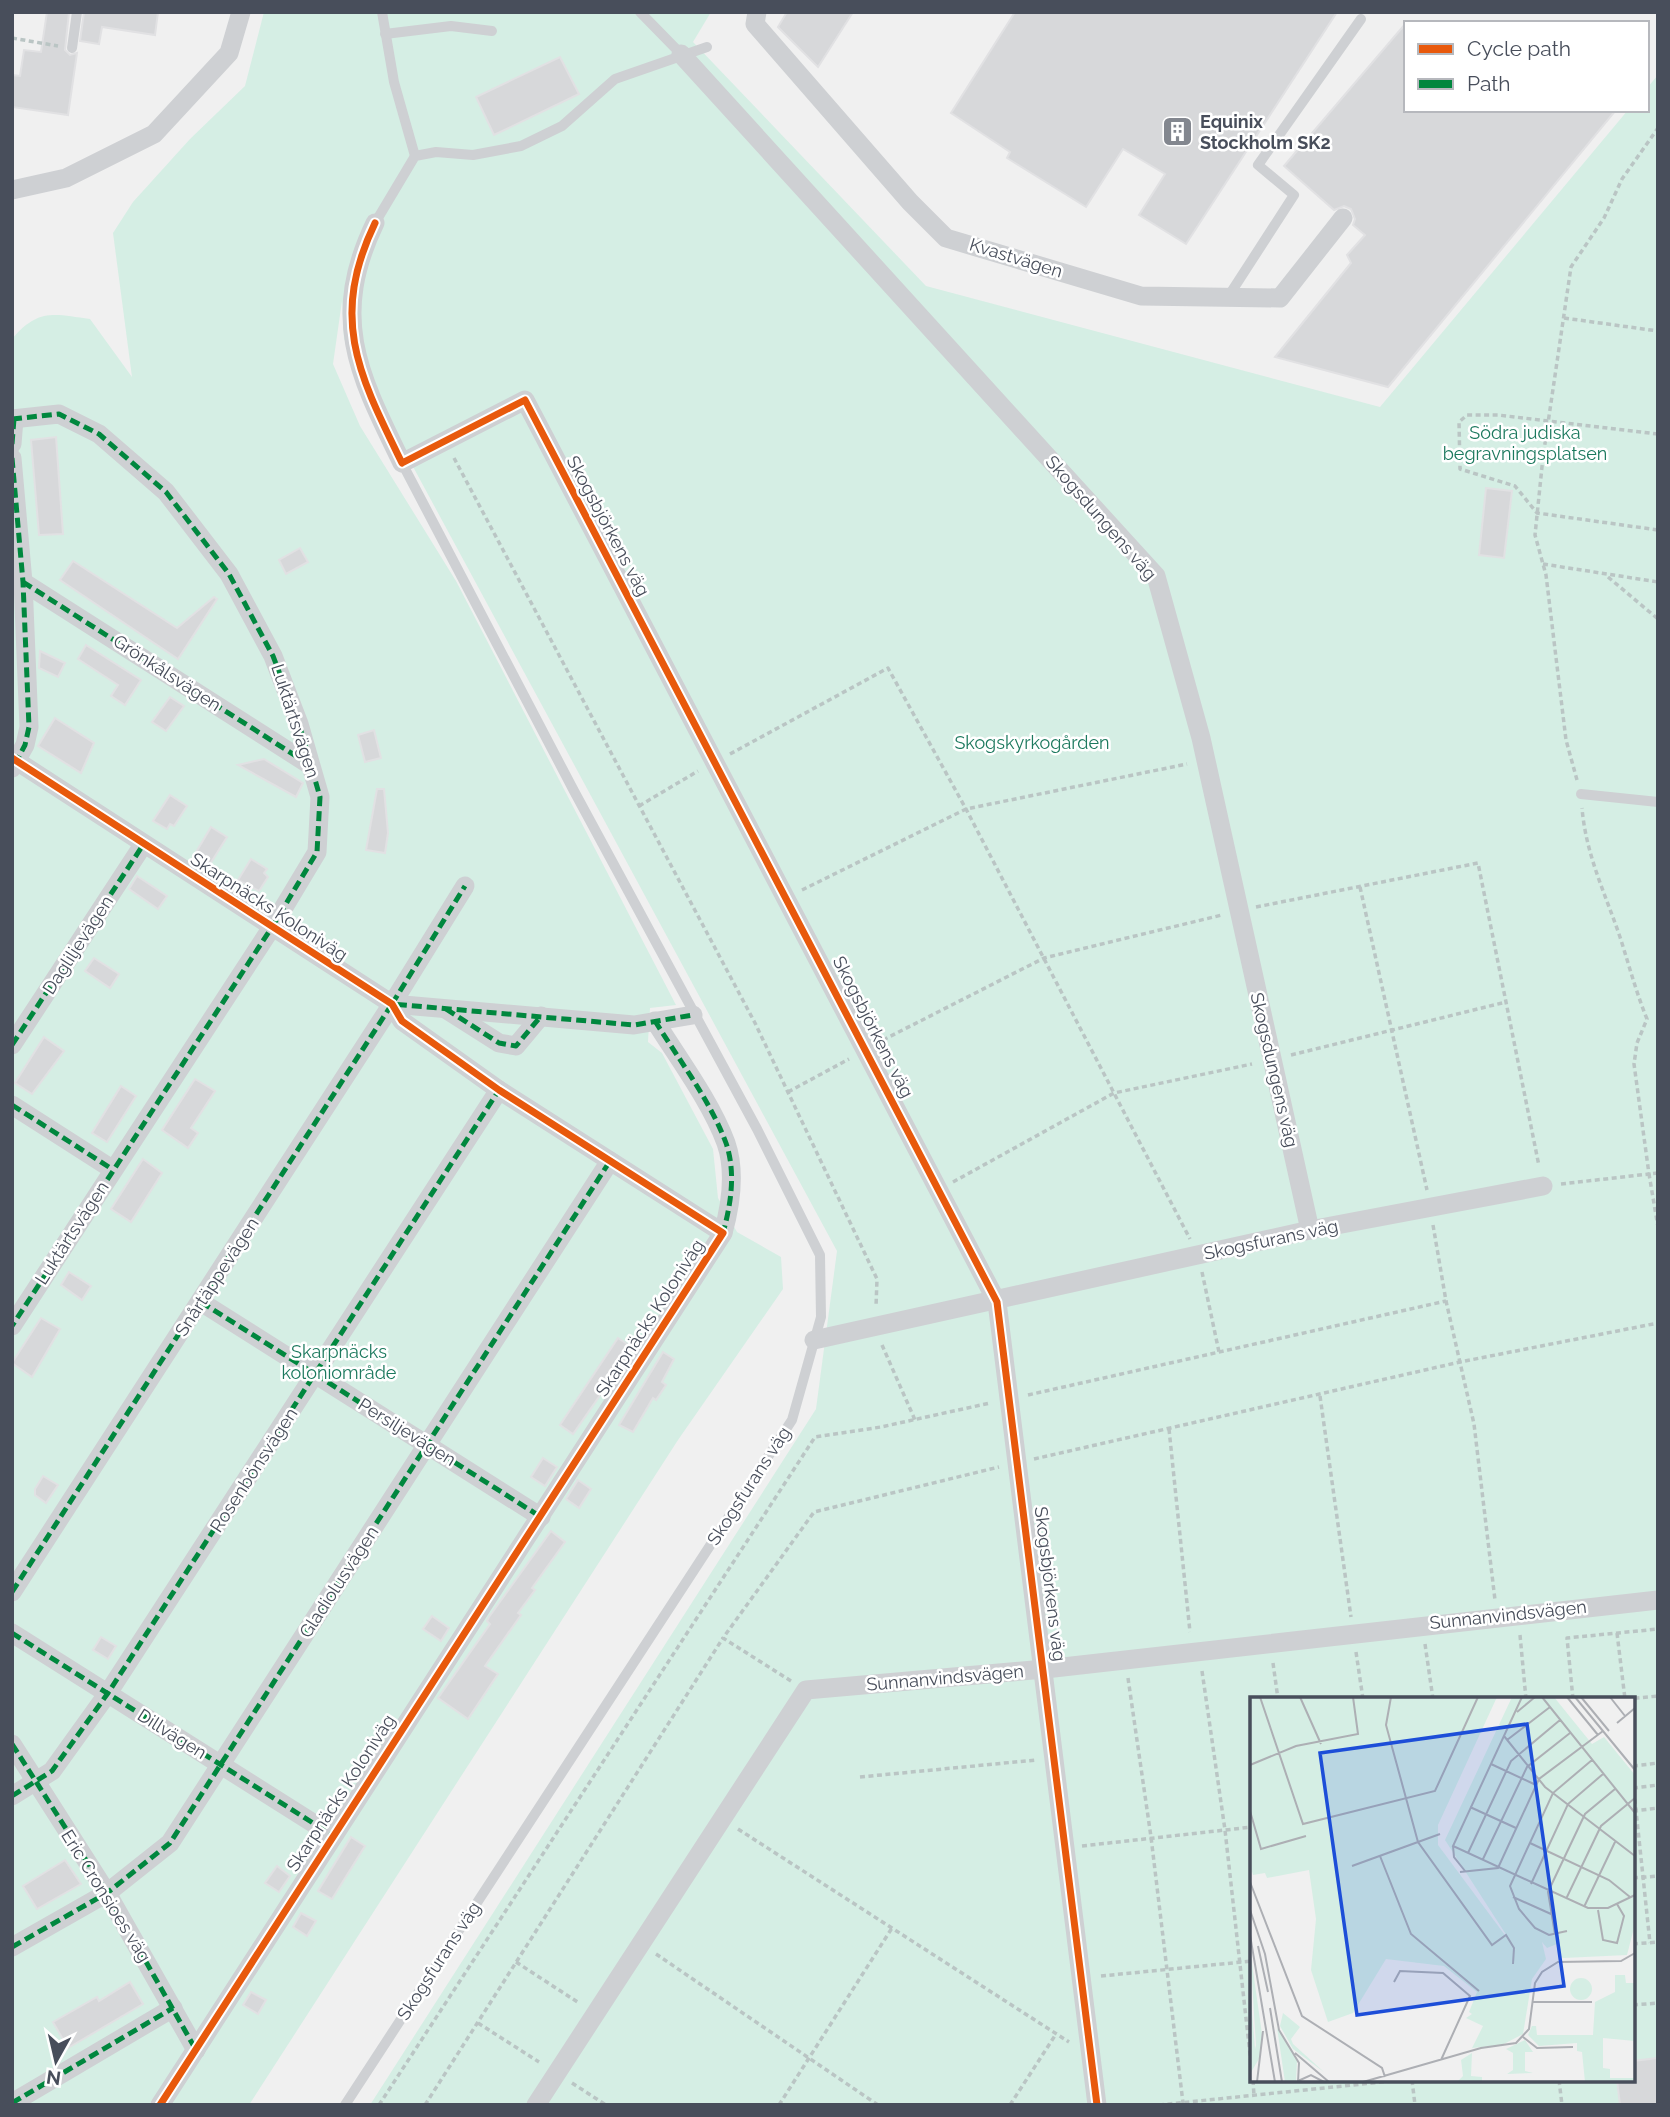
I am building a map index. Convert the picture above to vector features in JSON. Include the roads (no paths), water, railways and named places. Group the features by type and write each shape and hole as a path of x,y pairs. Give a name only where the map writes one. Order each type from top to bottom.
{"street":[{"path":"12,190 66,178 154,134 229,53 241,12"},
{"name":"Kvastvägen","path":"757,12 755,24 910,202 946,238 1141,296 1280,298 1343,218"},
{"name":"Skogsdungens väg","path":"681,54 1156,576 1207,762 1310,1230"},
{"path":"375,223 359,256 350,297 355,351 369,394 402,463"},
{"name":"Skogsbjörkens väg","path":"402,463 525,400 997,1302 1045,1669 1097,2105"},
{"name":"Luktärtsvägen","path":"12,1326 272,927 317,852 320,797 299,724 267,644 229,574 166,492 99,434 59,414 13,419"},
{"path":"12,444 13,419"},
{"path":"12,458 23,582 29,727 14,762"},
{"name":"Grönkålsvägen","path":"23,582 310,765"},
{"name":"Skarpnäcks Koloniväg","path":"14,762 393,1004 402,1021 499,1090 723,1233"},
{"name":"Dagliljevägen","path":"12,1045 143,845"},
{"path":"465,886 393,1004 634,1025 693,1015"},
{"name":"Snårtäppevägen","path":"12,1592 393,1004"},
{"path":"443,1007 499,1042 516,1046 541,1016"},
{"name":"Skarpnäcks Koloniväg","path":"160,2105 723,1233 730,1205 732,1180 726,1143 655,1021"},
{"name":"Rosenbönsvägen","path":"12,1796 52,1771 108,1693 499,1090"},
{"path":"12,1105 112,1169"},
{"name":"Gladiolusvägen","path":"12,1947 107,1893 170,1843 610,1161"},
{"name":"Skogsfurans väg","path":"814,1340 997,1302 1310,1230 1543,1186"},
{"name":"Persiljevägen","path":"201,1302 541,1517"},
{"name":"Sunnanvindsvägen","path":"536,2105 806,1690 1045,1669 1497,1616 1658,1600"},
{"name":"Dillvägen","path":"12,1633 332,1835"},
{"name":"Eric Cronsioes väg","path":"12,1744 107,1893 196,2050"},
{"path":"12,2103 173,2008"}],"lane":[{"path":"72,48 77,12"},
{"path":"375,223 415,156 394,82 382,12"},
{"path":"640,12 681,54"},
{"path":"1227,297 1294,195 1258,165 1362,19"},
{"path":"385,34 451,26 492,31"},
{"path":"415,156 436,152 473,155 521,146 562,126 615,79 707,47"},
{"path":"402,463 693,1015 757,1129 820,1255 821,1317 814,1340"},
{"path":"1581,794 1658,802"},
{"name":"Skogsfurans väg","path":"345,2105 792,1420 814,1340"}],"place":[{"name":"Equinix Stockholm SK2","path":"1177,132"}],"park label":[{"name":"Södra judiska begravningsplatsen","path":"1525,443"},
{"name":"Skogskyrkogården","path":"1032,743"},
{"name":"Skarpnäcks koloniområde","path":"339,1362"}]}
